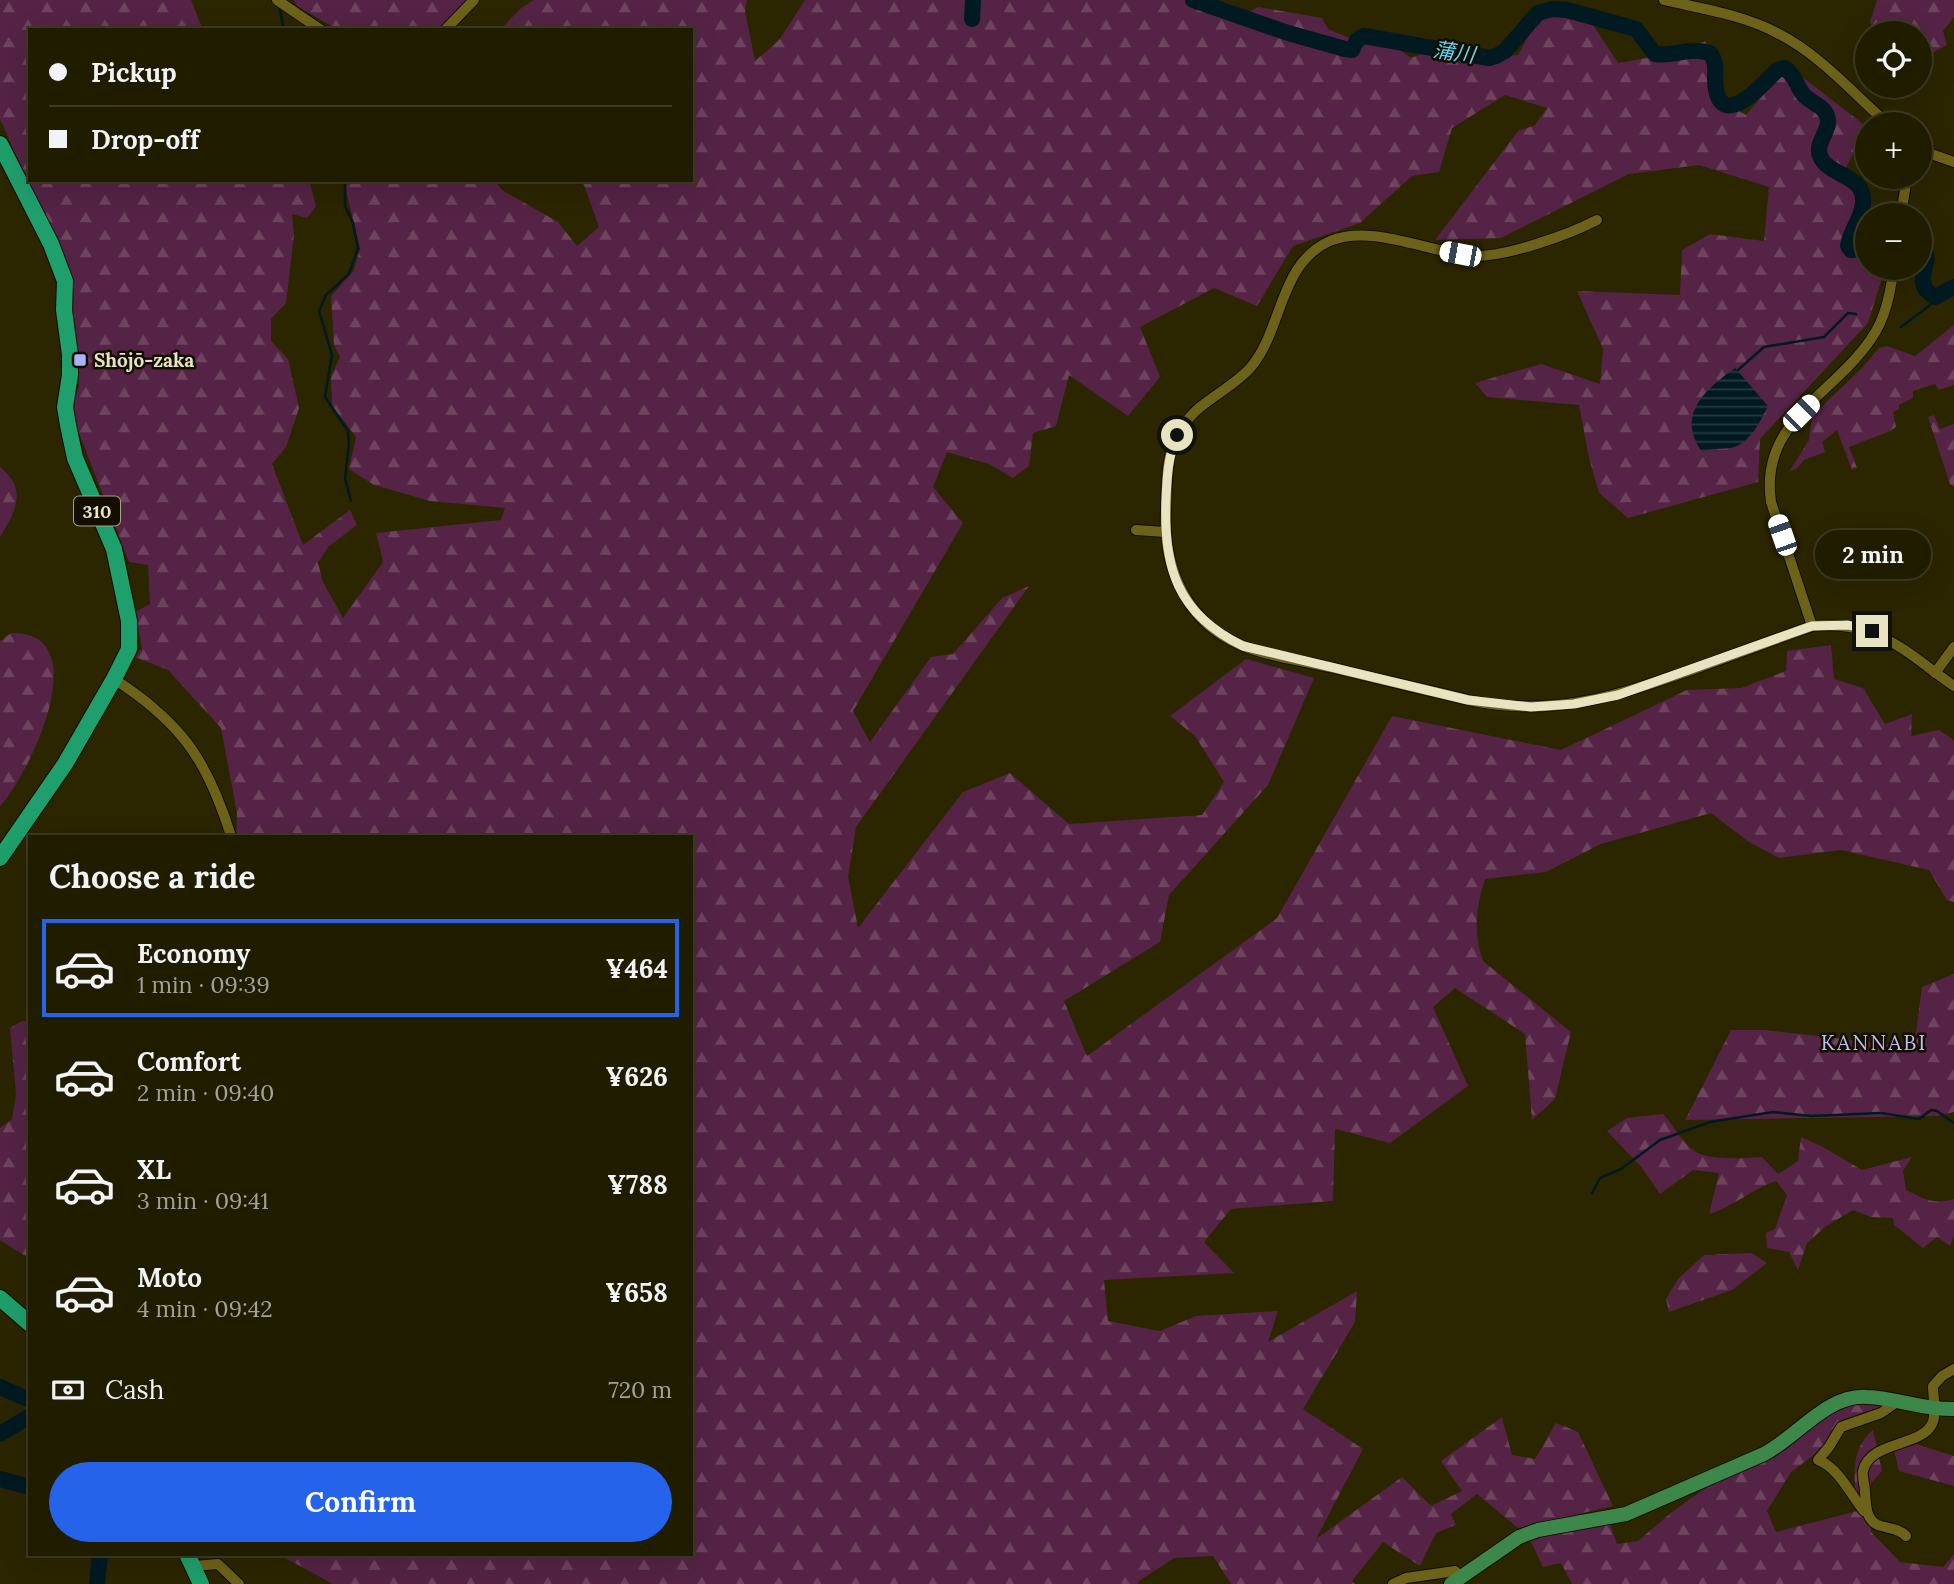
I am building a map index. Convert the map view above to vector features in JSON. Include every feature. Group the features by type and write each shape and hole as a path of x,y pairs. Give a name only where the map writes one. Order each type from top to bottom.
{"highway":[{"name":"310","path":"0,144 51,244 65,281 64,310 70,355 65,407 68,425 75,458 114,549 129,621 129,649 114,679 65,764 0,858"},
{"path":"0,1298 28,1322"},
{"path":"191,1560 201,1584"}],"main road":[{"path":"1456,1580 1519,1537 1538,1530 1626,1514 1764,1454 1829,1407 1848,1399 1867,1396 1933,1409 1954,1409"}],"street":[{"path":"277,0 318,28"},
{"path":"447,28 474,0"},
{"path":"1664,0 1742,18 1781,35 1806,51 1875,112"},
{"path":"1932,154 1954,162"},
{"path":"1597,220 1562,235 1488,255 1460,254 1360,235 1340,237 1315,250 1302,262 1293,275 1258,358 1237,380 1196,411 1177,435 1168,463 1165,532 1169,562 1180,590 1198,615 1229,639 1263,651 1482,703 1531,707 1604,699 1812,626 1848,625 1872,631 1954,687"},
{"path":"1812,626 1771,502 1772,462 1779,442 1792,423 1856,358 1874,334 1887,306 1892,280"},
{"path":"1136,530 1165,532"},
{"path":"1935,673 1954,647"},
{"path":"114,679 184,738 208,779 232,835"},
{"path":"1906,1536 1900,1529 1878,1525 1870,1520 1863,1472 1866,1464 1882,1450 1923,1434 1932,1424 1933,1386 1942,1376 1954,1370"},
{"path":"1867,1510 1864,1511 1856,1502 1832,1469 1818,1460 1841,1427 1881,1413 1897,1402"},
{"path":"191,1560 218,1564 239,1584"},
{"path":"1393,1584 1406,1578 1455,1571 1456,1580"}],"green space":[{"path":"0,0 191,0 202,28 28,28 28,182 0,119"},
{"path":"294,0 468,0 440,28 335,28 297,6"},
{"path":"534,0 747,0 745,11 755,61 779,40 805,0 1215,0 1233,5 1244,15 1258,7 1322,18 1328,29 1364,44 1377,33 1411,58 1436,48 1489,58 1518,55 1540,15 1590,20 1618,63 1675,53 1706,41 1711,96 1746,115 1788,66 1855,118 1855,150 1846,168 1855,180 1855,189 1863,191 1861,203 1855,203 1855,280 1881,280 1868,323 1760,439 1758,482 1628,518 1599,493 1579,405 1487,397 1475,383 1541,364 1600,384 1603,349 1577,291 1680,295 1682,250 1710,234 1764,241 1769,187 1699,165 1629,174 1501,238 1435,240 1518,131 1535,125 1547,108 1505,95 1452,128 1439,172 1412,176 1360,223 1293,246 1257,306 1214,288 1140,327 1160,377 1128,416 1069,375 1056,426 1033,433 1029,466 1013,478 989,464 947,452 933,487 963,523 853,711 870,742 931,657 953,654 1002,598 1029,586 856,827 848,877 858,928 963,792 1010,773 1069,824 1202,815 1224,782 1195,736 1170,716 1246,659 1314,678 1268,785 1169,895 1160,942 1064,1001 1087,1056 1277,918 1392,716 1561,750 1687,690 1741,688 1786,671 1787,651 1831,645 1834,679 1863,688 1885,724 1912,714 1911,736 1939,730 1954,740 1954,902 1947,900 1929,870 1841,850 1779,858 1749,842 1711,813 1601,844 1546,872 1485,879 1477,920 1483,961 1571,1032 1555,1099 1532,1120 1525,1034 1455,988 1433,1007 1468,1086 1390,1143 1335,1129 1333,1201 1231,1209 1204,1242 1234,1273 1104,1280 1108,1321 1160,1331 1196,1316 1278,1311 1268,1342 1357,1291 1355,1322 1303,1409 1363,1449 1316,1539 1402,1477 1431,1506 1462,1491 1441,1461 1502,1417 1512,1455 1535,1459 1556,1423 1578,1432 1613,1506 1518,1528 1477,1494 1451,1514 1456,1525 1436,1533 1420,1566 1383,1542 1352,1581 1355,1584 1231,1584 1213,1556 1174,1558 1138,1584 333,1584 282,1556 693,1556 693,835 236,835 237,813 221,728 168,670 135,657 142,648 135,612 150,604 148,565 129,562 70,410 79,386 71,278 28,182 310,182 316,206 307,218 292,214 294,235 286,303 271,319 271,341 288,359 299,408 286,447 272,464 303,545 350,510 357,525 328,547 318,563 323,582 343,618 383,562 376,533 501,520 505,508 430,501 374,485 349,469 356,437 332,406 331,377 340,357 334,345 331,296 354,270 360,249 345,186 346,182 496,182 502,190 558,222 577,246 599,227 581,182 693,182 693,28 502,28 520,9"},
{"path":"1877,0 1954,0 1954,17 1943,31 1947,45 1932,55 1932,21 1870,21"},
{"path":"1954,325 1954,385 1939,390 1935,384 1913,391 1913,398 1899,405 1899,409 1893,412 1896,427 1849,447 1857,468 1852,470 1837,430 1822,442 1825,452 1804,460 1789,472 1809,440 1812,416 1879,348 1887,346 1915,356"},
{"path":"1934,415 1940,429 1954,424 1954,487 1950,484 1928,417"},
{"path":"0,467 9,476 17,492 11,518 0,537"},
{"path":"11,633 37,639 50,655 54,678 40,737 27,765 0,806 0,641"},
{"path":"1954,974 1954,1112 1938,1116 1685,1120 1731,1030 1765,1030 1914,1047 1922,987"},
{"path":"22,1021 28,1021 28,1258 0,1240 0,1128 12,1119 16,1094 10,1028"},
{"path":"1663,1114 1686,1144 1696,1152 1719,1158 1762,1157 1778,1174 1798,1161 1801,1137 1862,1170 1912,1157 1903,1171 1906,1190 1934,1201 1954,1199 1954,1236 1950,1246 1937,1237 1923,1248 1894,1225 1893,1218 1871,1217 1853,1210 1825,1227 1807,1243 1798,1270 1789,1252 1767,1248 1766,1233 1775,1229 1787,1195 1776,1181 1709,1214 1719,1173 1693,1170 1660,1194 1642,1168 1607,1131 1627,1118"},
{"path":"1752,1253 1767,1263 1732,1290 1669,1312 1666,1299 1678,1279 1704,1255"},
{"path":"1865,1401 1884,1406 1842,1420 1821,1450 1791,1472 1767,1511 1776,1532 1857,1511 1856,1457 1865,1438 1873,1430 1882,1471 1871,1483 1871,1532 1900,1562 1943,1567 1954,1554 1954,1584 1572,1584 1561,1563 1543,1567 1530,1540 1609,1521 1617,1544 1638,1541 1718,1479 1841,1405"},
{"path":"1916,1444 1954,1456 1954,1486 1899,1471 1894,1450"}],"water":[{"path":"1735,368 1768,406 1753,432 1743,442 1730,448 1702,452 1692,426 1693,415 1705,394"}],"waterway":[{"name":"蒲川","path":"972,19 973,0"},
{"name":"蒲川","path":"1193,0 1288,33 1345,49 1352,50 1357,40 1364,36 1489,58 1505,51 1538,13 1552,9 1567,10 1636,29 1655,54 1696,51 1710,53 1715,66 1716,90 1720,101 1727,105 1745,99 1777,70 1785,68 1803,94 1827,115 1828,125 1819,147 1824,163 1858,185 1863,203"},
{"path":"279,5 284,28"},
{"path":"345,182 345,206 353,223 358,248 349,274 326,295 319,311 332,355 325,397 348,431 345,478 351,501"},
{"name":"蒲川","path":"1855,225 1848,246 1851,250 1855,250"},
{"name":"蒲川","path":"1923,280 1927,291 1935,297 1954,287"},
{"path":"1901,327 1929,306 1935,297"},
{"path":"1738,370 1764,347 1824,337 1848,313 1856,314"},
{"path":"1592,1193 1600,1178 1621,1169 1660,1140 1710,1122 1773,1112 1811,1116 1881,1113 1919,1119 1931,1110 1954,1123"},
{"path":"0,1387 28,1399"},
{"path":"0,1434 28,1417"},
{"path":"0,1479 28,1486"},
{"path":"97,1584 100,1556"}],"place":[{"name":"Shōjō-zaka","path":"80,360"}],"district":[{"name":"KANNABI","path":"1874,1042"}],"route":[{"path":"1177,435 1168,463 1165,533 1169,562 1180,590 1198,615 1229,639 1243,646 1482,703 1531,707 1574,704 1618,695 1812,626 1848,625 1872,631"}]}
